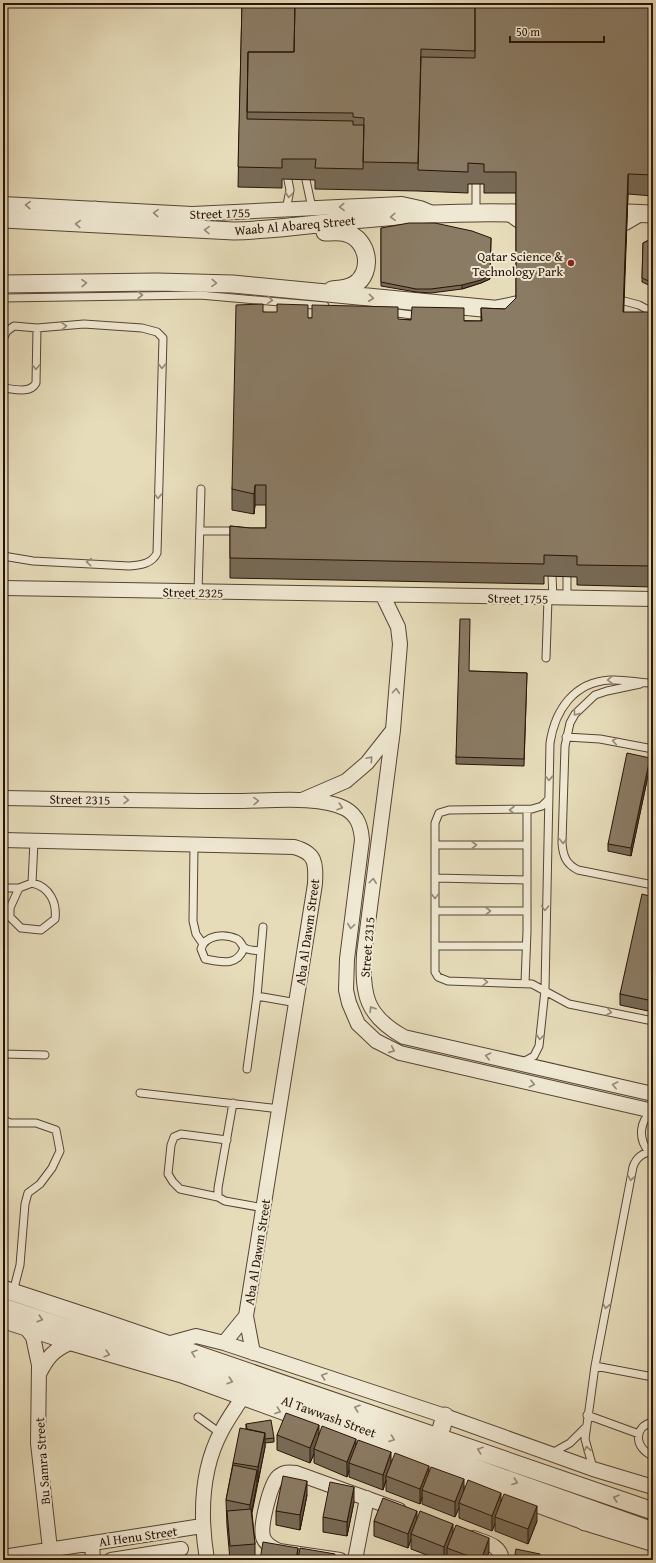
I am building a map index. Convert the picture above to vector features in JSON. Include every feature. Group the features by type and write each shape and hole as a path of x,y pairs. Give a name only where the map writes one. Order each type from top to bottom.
{"street":[{"name":"Street 1755","path":"3,204 192,214 402,204 420,208 435,214"},
{"path":"95,210 110,219 128,226"},
{"name":"Waab Al Abareq Street","path":"3,219 128,226 258,230 365,219 435,214 476,212 511,216"},
{"path":"627,220 650,214"},
{"path":"3,232 38,222"},
{"path":"258,230 345,232 361,243 367,261 364,273 357,283 346,288 308,292"},
{"path":"3,272 40,283"},
{"path":"3,284 193,282 233,284 482,309 516,306"},
{"path":"624,307 653,312"},
{"name":"Street 2325","path":"3,588 383,596"},
{"name":"Street 1755","path":"383,596 653,600"},
{"name":"Street 2315","path":"383,596 400,632 393,730 364,954 364,990 367,1001 380,1021 404,1037 653,1094"},
{"name":"Street 2315","path":"302,800 346,781 366,763 393,730"},
{"name":"Street 2315","path":"3,798 231,801 302,800 346,809 354,814 359,822 362,845 347,959 346,990 353,1014 358,1024 366,1032 383,1045 400,1053 653,1111"},
{"name":"Aba Al Dawm Street","path":"3,840 294,847 305,850 310,854 315,866 315,884 246,1316 253,1353"},
{"name":"Al Tawwash Street","path":"8,1291 439,1436 653,1511"},
{"name":"Al Tawwash Street","path":"3,1307 248,1387 653,1531"},
{"name":"Aba Al Dawm Street","path":"224,1343 246,1316"},
{"path":"3,1321 70,1343 180,1375 585,1522 653,1544"},
{"name":"Bu Samra Street","path":"26,1329 33,1337 36,1346 39,1374 38,1443 50,1549"},
{"path":"167,1344 196,1336 224,1343 445,1416 552,1453 593,1469 653,1487"},
{"name":"Bu Samra Street","path":"39,1374 50,1355 59,1347 70,1343"},
{"path":"207,1560 202,1526 204,1484 220,1433 242,1398"},
{"path":"439,1436 445,1416"},
{"path":"340,1560 279,1551 265,1541 263,1536 263,1523 274,1482 286,1472 296,1472 410,1514"},
{"path":"355,1560 366,1498"},
{"path":"569,1502 576,1515 585,1522"},
{"name":"Al Henu Street","path":"3,1557 202,1526"},
{"path":"461,1534 495,1547 499,1551 502,1560"},
{"path":"92,1543 93,1560"},
{"name":"Al Henu Street","path":"111,1560 181,1549"}],"lane":[{"path":"286,210 290,190 288,180"},
{"path":"306,180 312,208"},
{"path":"476,184 476,212"},
{"path":"3,298 200,295 335,307"},
{"path":"275,310 290,302"},
{"path":"381,312 429,317"},
{"path":"396,313 404,320"},
{"path":"3,339 7,331 14,326 37,328 84,324 142,328 157,332 163,338 157,553 155,558 149,562 129,566 83,562 33,561 3,556"},
{"path":"3,388 28,390 33,388 36,383 37,328"},
{"path":"198,592 201,489"},
{"path":"200,531 247,532"},
{"path":"546,658 552,576"},
{"path":"567,576 567,598"},
{"path":"521,1063 530,1059 537,1052 539,1046 544,990 548,800 552,730 554,720 566,702 585,687 596,682 623,680 651,683"},
{"path":"651,683 607,691 595,695 575,714 566,737 562,843 564,857 572,867 587,873 653,885"},
{"path":"566,737 600,739 653,749"},
{"path":"548,800 538,808 527,810 443,810 438,813 436,818 435,845 435,972 443,980 525,983 544,990 555,998 569,1004 653,1022"},
{"path":"525,983 527,931 527,810"},
{"path":"32,883 34,841"},
{"path":"194,845 193,921 196,934 202,944 201,954 205,959 219,962 233,962 238,959 244,948"},
{"path":"435,845 526,845"},
{"path":"436,878 526,880"},
{"path":"3,888 19,888 32,883 43,887 52,897 56,909 55,919 41,930 21,928 14,923 10,917 10,908 19,888"},
{"path":"435,912 526,911"},
{"path":"247,1068 257,996 263,927"},
{"path":"202,944 213,937 224,937 236,939 244,948 261,951"},
{"path":"435,946 526,946"},
{"path":"257,996 297,1003"},
{"path":"3,1054 45,1055"},
{"path":"140,1093 280,1109"},
{"path":"218,1197 218,1188 233,1103"},
{"path":"593,1469 586,1448 585,1428 595,1366 633,1167 639,1157 651,1152 643,1142 641,1131 645,1120 653,1111"},
{"path":"3,1120 10,1123 36,1123 56,1130 60,1151 52,1168 40,1184 28,1194 20,1265 8,1291"},
{"path":"227,1140 181,1134 174,1137 171,1145 168,1174 172,1182 180,1189 218,1197 225,1201 264,1208"},
{"path":"595,1366 653,1377"},
{"path":"587,1415 639,1434"},
{"path":"198,1417 220,1433"},
{"path":"653,1422 642,1428 638,1441 641,1448 646,1453 653,1456"},
{"path":"552,1453 570,1443 585,1428"}],"building":[{"path":"242,3 295,3 294,52 248,52 247,119 353,121 353,125 364,125 363,169 315,168 316,159 282,159 282,168 238,167"},
{"path":"295,3 475,3 475,51 421,49 418,163 363,162 364,118 353,117 353,113 247,112 248,52 294,52"},
{"name":"Qatar Science & Technology Park","path":"475,3 653,3 653,175 628,174 623,312 650,312 650,324 653,324 653,566 577,565 577,556 544,555 544,564 230,558 230,526 266,528 266,485 255,485 254,494 232,489 236,305 263,304 263,312 277,312 277,304 308,305 308,318 312,318 312,305 398,307 398,319 411,320 412,307 464,308 464,321 482,321 481,308 505,309 516,298 516,172 484,172 484,164 468,163 468,172 418,170 421,57 475,58"},
{"path":"409,223 435,223 472,231 491,238 490,275 481,280 462,285 431,289 416,289 381,282 381,228"},
{"path":"653,238 653,283 642,278 643,243"},
{"path":"460,619 470,619 469,671 527,673 524,759 456,757"},
{"path":"627,753 650,758 631,848 608,844"},
{"path":"642,894 653,897 653,1001 620,994"},
{"path":"286,1413 319,1425 310,1448 277,1435"},
{"path":"271,1420 274,1438 265,1439 265,1433 247,1429 246,1424"},
{"path":"322,1426 356,1439 347,1462 314,1449"},
{"path":"240,1428 265,1433 258,1467 233,1463"},
{"path":"358,1440 391,1452 383,1475 349,1463"},
{"path":"395,1453 429,1466 420,1489 386,1476"},
{"path":"233,1465 257,1470 250,1505 226,1500"},
{"path":"431,1467 464,1479 455,1502 422,1490"},
{"path":"283,1476 307,1481 300,1515 276,1511"},
{"path":"468,1480 501,1493 492,1516 459,1503"},
{"path":"330,1482 354,1487 347,1522 323,1517"},
{"path":"504,1494 537,1506 528,1529 495,1517"},
{"path":"383,1498 417,1511 408,1534 374,1521"},
{"path":"251,1509 255,1544 230,1546 227,1511"},
{"path":"420,1511 453,1524 444,1547 411,1534"},
{"path":"456,1525 489,1538 481,1560 447,1548"},
{"path":"263,1542 298,1548 296,1560 260,1560"},
{"path":"300,1548 335,1554 334,1560 298,1560"},
{"path":"516,1549 540,1554 539,1560 514,1560"}],"place":[{"name":"Qatar Science & Technology Park","path":"571,263"}]}
